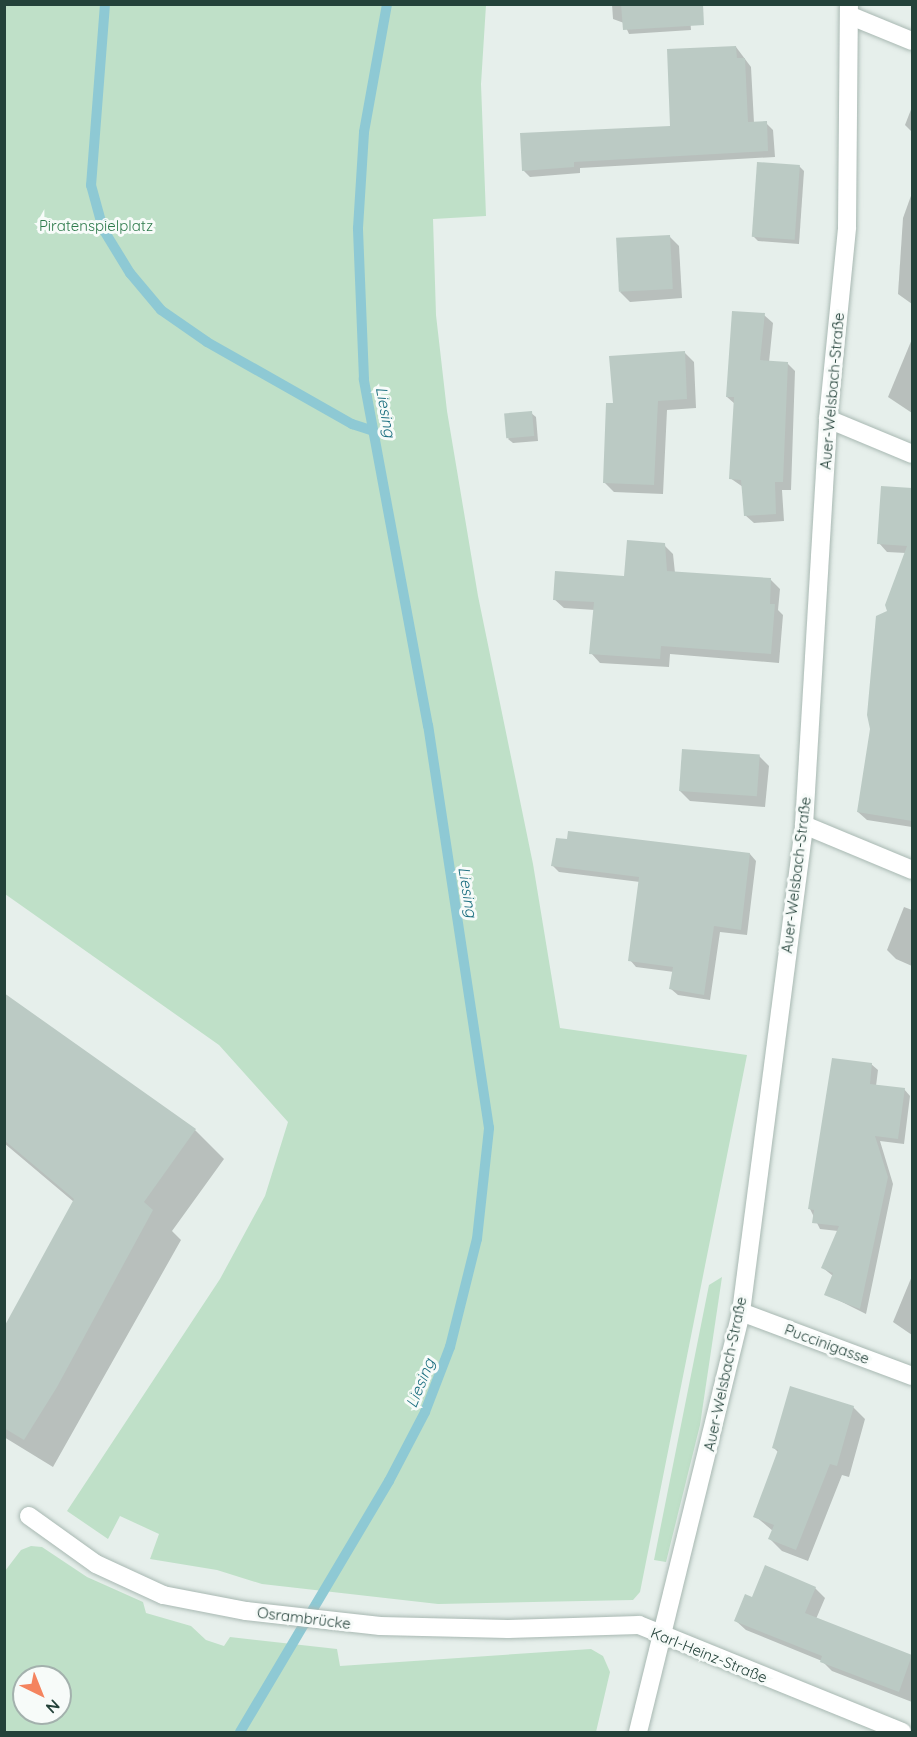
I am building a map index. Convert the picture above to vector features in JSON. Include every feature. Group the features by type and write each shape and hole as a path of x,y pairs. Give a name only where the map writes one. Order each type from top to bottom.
{"street":[{"path":"850,10 912,41"},
{"name":"Auer-Welsbach-Straße","path":"639,1732 664,1637 741,1312 804,825 828,419 847,226 850,10"},
{"path":"828,419 912,454"},
{"path":"804,825 912,870"},
{"name":"Puccinigasse","path":"741,1312 912,1376"},
{"name":"Osrambrücke","path":"28,1516 96,1564 163,1594 246,1611 363,1625"},
{"name":"Karl-Heinz-Straße","path":"363,1625 508,1629 639,1626 902,1732"}],"green space":[{"name":"Piratenspielplatz","path":"5,4 486,5 481,84 486,216 433,219 436,315 447,411 478,596 533,864 560,1028 747,1055 640,1592 633,1600 438,1604 262,1584 217,1570 150,1559 159,1534 120,1516 108,1539 67,1511 220,1279 265,1196 288,1122 219,1045 5,894"},
{"path":"722,1277 700,1425 666,1562 654,1560 709,1285"},
{"path":"31,1546 42,1547 87,1577 143,1602 146,1613 191,1626 206,1640 224,1646 230,1637 337,1649 340,1666 591,1649 603,1656 610,1672 596,1732 5,1732 5,1571 21,1550"}],"building":[{"path":"621,4 703,4 704,25 623,30"},
{"path":"736,46 737,58 745,58 748,122 767,121 768,151 574,162 574,167 522,171 520,133 670,126 667,49"},
{"path":"757,162 800,165 795,240 752,237"},
{"path":"670,235 673,289 619,292 616,238"},
{"path":"732,311 765,313 760,360 788,362 783,482 775,482 776,514 744,516 741,480 729,479 734,397 726,397"},
{"path":"685,351 687,399 658,401 654,485 603,483 606,403 613,403 609,356"},
{"path":"532,411 534,436 506,438 504,413"},
{"path":"881,486 912,488 912,821 857,812 870,729 867,715 876,616 887,611 885,605 907,546 877,544"},
{"path":"627,540 665,543 667,571 771,578 770,604 775,604 771,654 661,646 660,659 589,654 594,602 553,600 555,571 624,576"},
{"path":"682,749 760,754 757,796 679,791"},
{"path":"568,831 750,853 741,930 714,926 704,995 669,989 673,967 628,961 639,877 551,866 556,838 567,839"},
{"path":"4,993 196,1129 144,1202 153,1210 57,1387 24,1440 4,1428 4,1327 74,1199 4,1140"},
{"path":"832,1058 872,1063 870,1084 905,1088 898,1139 875,1136 888,1177 860,1309 824,1295 833,1273 821,1268 839,1226 812,1223 814,1210 808,1209"},
{"path":"790,1386 854,1406 837,1466 830,1464 796,1550 768,1539 774,1525 753,1517 778,1450 772,1448"},
{"path":"765,1565 816,1587 805,1613 912,1655 899,1692 820,1662 822,1656 734,1621 745,1594 752,1597"}],"waterway":[{"path":"105,4 91,185 103,229 130,273 161,310 207,342 352,424 373,431"},
{"name":"Liesing","path":"240,1732 389,1481 425,1412 450,1347 477,1239 489,1128 428,726 364,379 358,228 364,132 387,4"}]}
